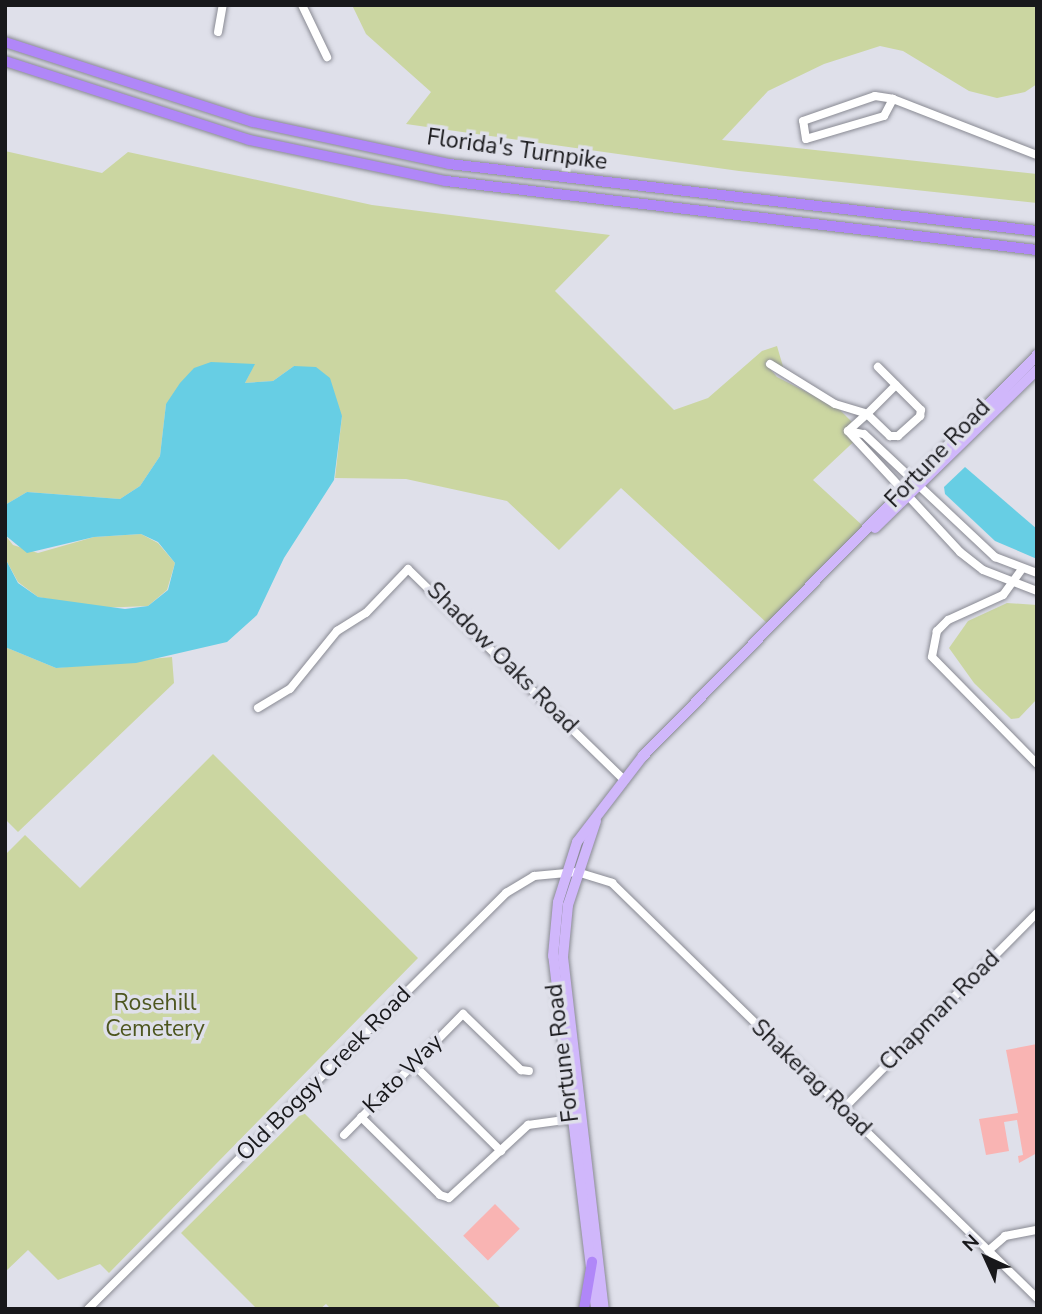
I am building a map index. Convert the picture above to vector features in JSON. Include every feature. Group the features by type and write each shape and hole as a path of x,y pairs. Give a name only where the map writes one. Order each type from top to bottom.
{"highway":[{"name":"Florida's Turnpike","path":"5,42 191,105 383,152 514,173 1037,231"},
{"name":"Florida's Turnpike","path":"5,61 236,136 446,181 1037,250"},
{"path":"584,1309 592,1262"}],"main road":[{"name":"Fortune Road","path":"843,556 901,489 1037,355"},
{"name":"Fortune Road","path":"604,1309 553,957 577,842 622,778 843,556 920,487 1037,370"},
{"name":"Fortune Road","path":"576,1119 596,1309"}],"street":[{"path":"218,32 223,5"},
{"path":"302,5 327,57"},
{"path":"893,99 884,116 806,139 803,121 875,96 893,99 1037,155"},
{"path":"770,364 835,404 867,414 890,436 903,432 921,410 878,368"},
{"path":"848,431 896,385"},
{"path":"968,421 976,430"},
{"path":"848,431 864,434 973,538 1022,569 1037,573"},
{"path":"848,431 908,498 975,564 1014,584 1037,591"},
{"name":"Shadow Oaks Road","path":"258,708 290,689 337,631 366,613 408,569 622,778"},
{"path":"1022,569 1014,584 1003,595 948,620 937,631 932,656 1037,764"},
{"name":"Shakerag Road","path":"572,872 612,883 1037,1298"},
{"name":"Old Boggy Creek Road","path":"88,1309 506,893 534,876 572,872"},
{"name":"Chapman Road","path":"843,1109 1037,913"},
{"name":"Kato Way","path":"344,1135 463,1014 521,1070 529,1071"},
{"path":"413,1064 501,1151"},
{"path":"361,1117 440,1195 449,1198 528,1125 576,1119"},
{"path":"988,1251 1005,1236 1037,1230"}],"green space":[{"path":"352,5 1037,5 1037,84 1025,92 997,98 969,91 903,51 880,46 824,64 768,91 722,140 1037,174 1037,203 739,171 406,124 431,92 366,34"},
{"path":"5,151 102,173 128,152 372,205 610,235 555,291 674,410 708,398 762,351 777,346 784,370 770,359 765,363 777,377 838,408 852,422 844,430 848,435 857,427 863,433 813,480 863,526 768,624 621,488 559,550 507,501 406,479 335,478 342,416 294,366 273,381 245,383 251,371 166,404 160,456 140,486 120,499 27,492 5,505"},
{"path":"141,534 158,543 175,563 167,590 148,606 99,608 38,597 18,582 5,558 5,535 13,545 38,553 94,537"},
{"path":"1007,603 1037,605 1037,699 1019,718 1011,719 974,683 949,648 968,621"},
{"path":"5,647 56,668 172,657 174,683 18,832 5,819"},
{"name":"Rosehill Cemetery","path":"213,754 418,958 109,1273 100,1264 58,1280 28,1250 5,1272 5,855 25,835 80,888"},
{"path":"303,1112 502,1309 331,1309 326,1304 320,1309 257,1309 181,1233"}],"water":[{"path":"211,362 255,364 245,383 273,381 294,366 316,367 330,378 342,416 334,480 284,558 257,615 227,642 136,663 56,668 5,647 5,558 18,583 38,597 125,609 148,606 168,590 175,563 158,542 141,534 94,537 27,553 5,535 5,505 27,492 120,499 140,486 160,456 166,404 194,368"},
{"path":"965,467 1037,529 1037,559 995,541 945,494 944,487"}],"building":[{"path":"1037,1044 1037,1153 1019,1163 1018,1156 1023,1155 1017,1120 1004,1122 1009,1151 986,1155 979,1119 1018,1113 1006,1050"},
{"path":"495,1204 520,1229 488,1261 463,1236"}]}
